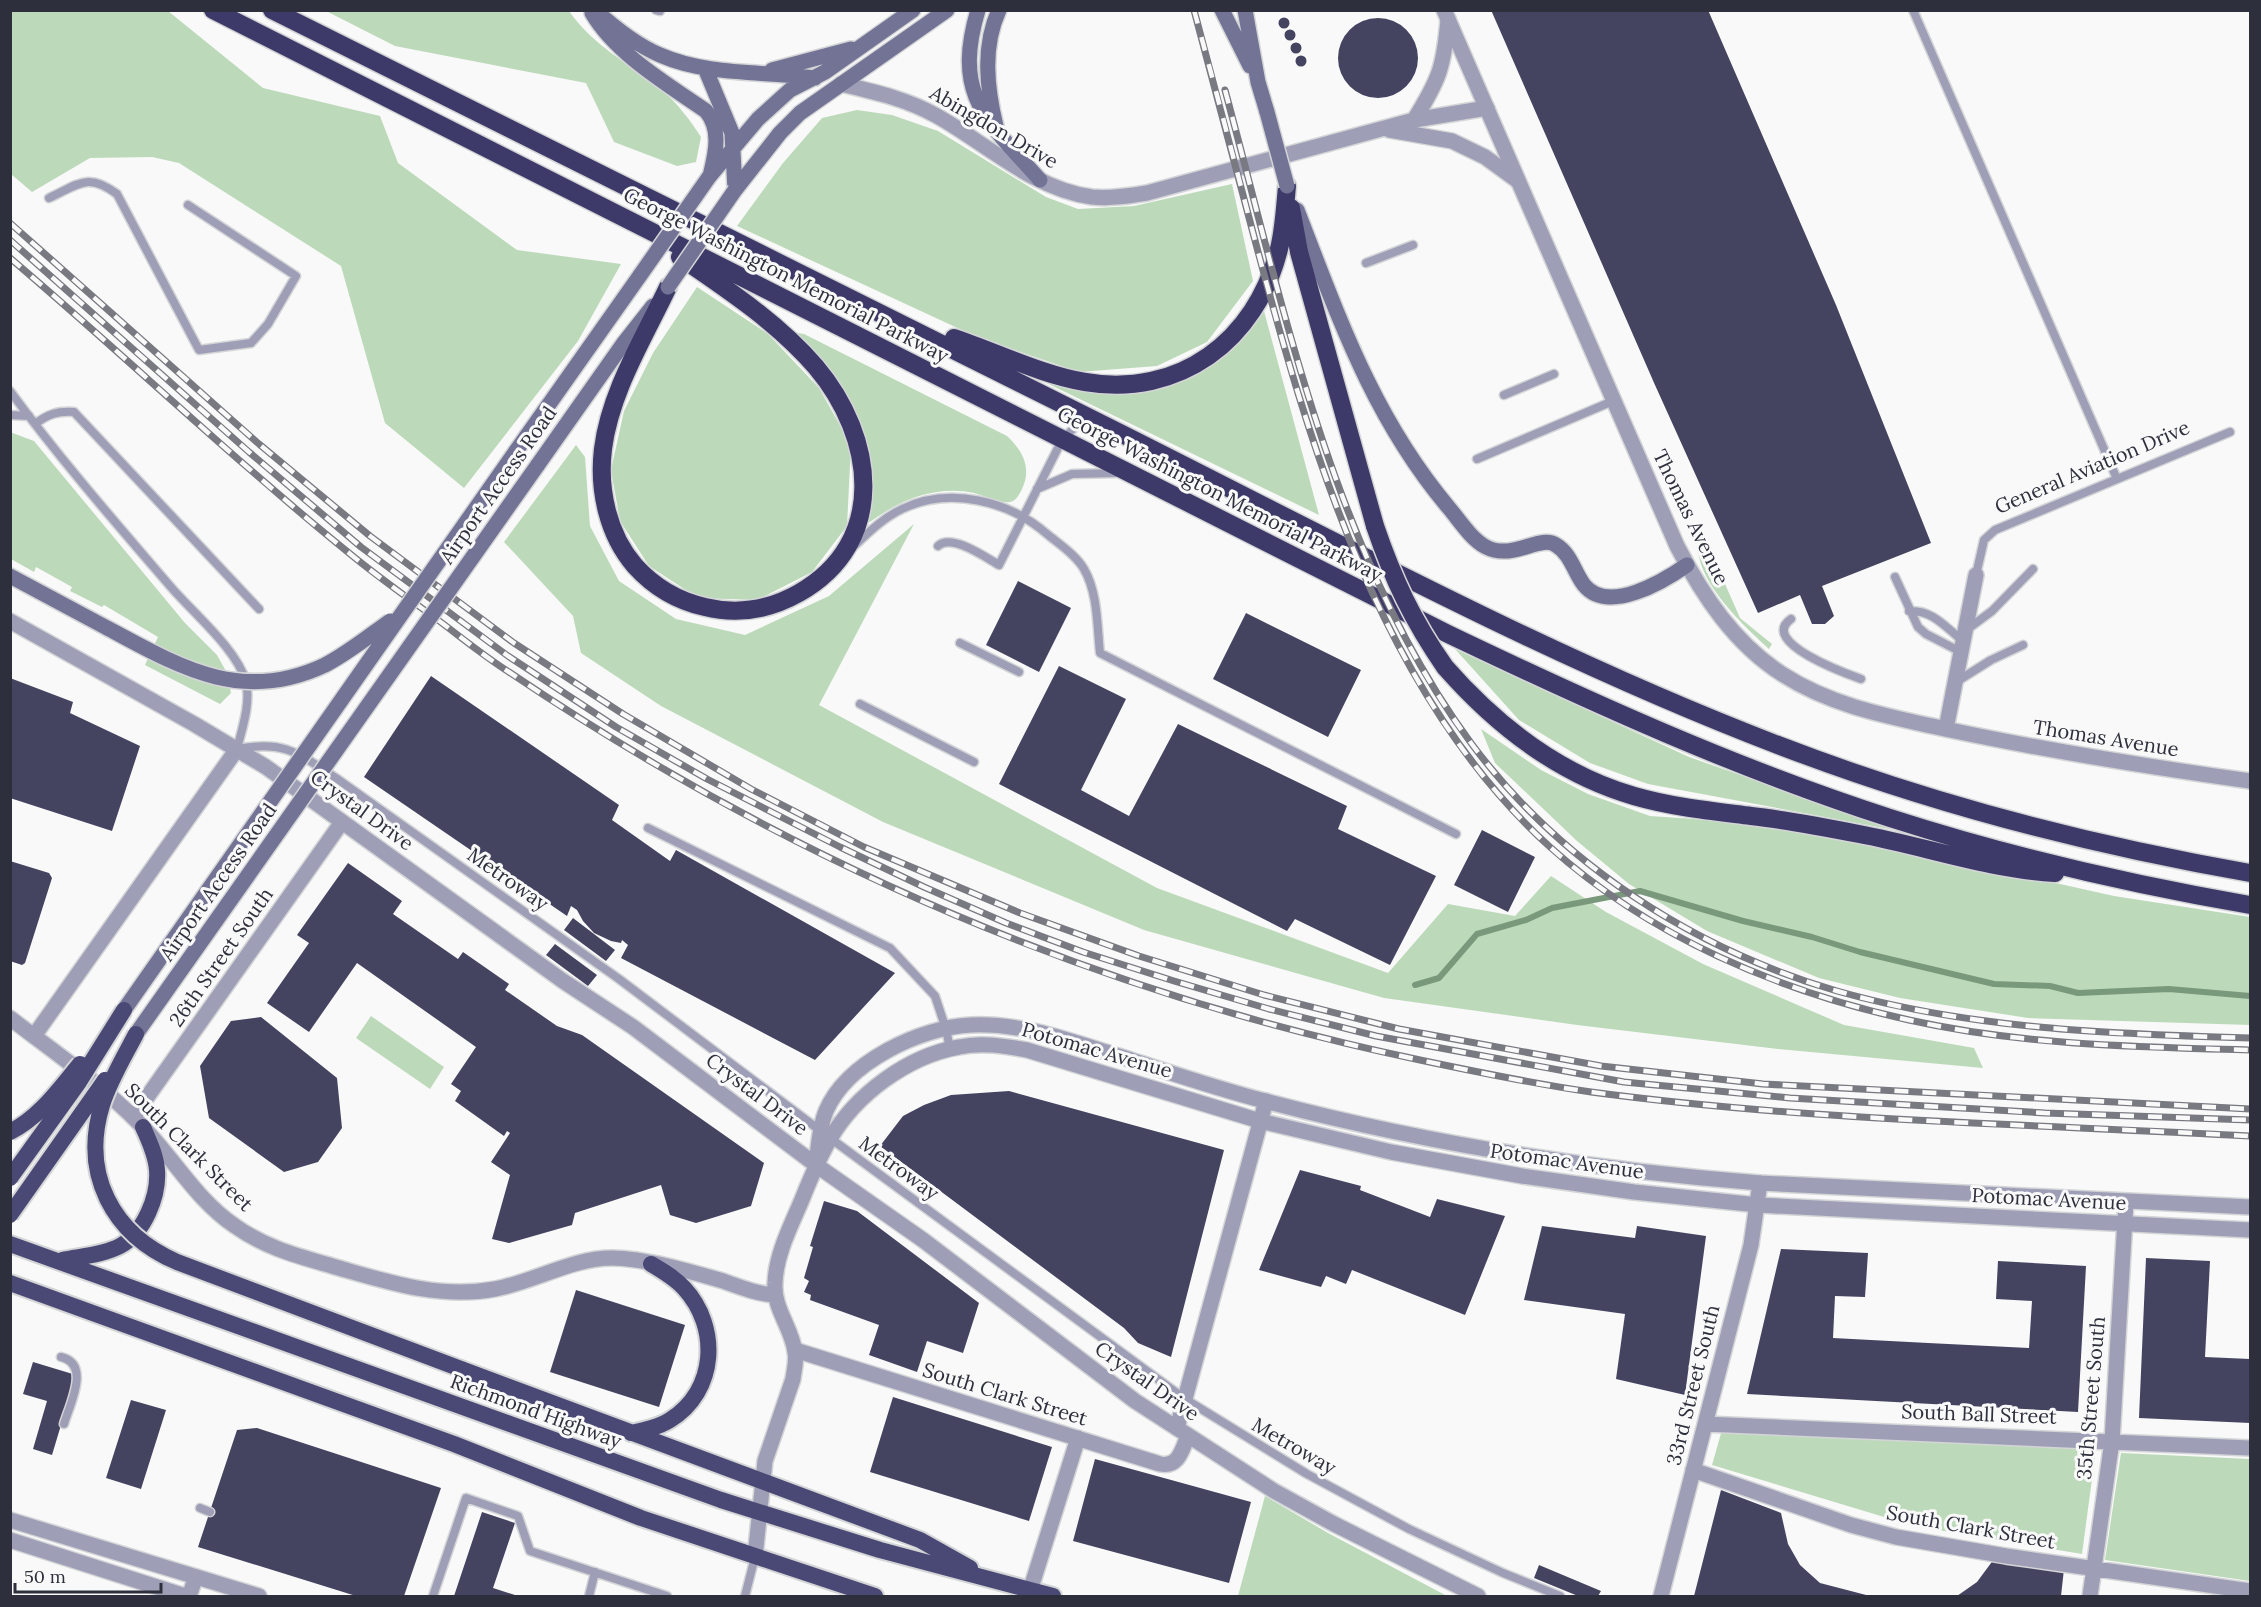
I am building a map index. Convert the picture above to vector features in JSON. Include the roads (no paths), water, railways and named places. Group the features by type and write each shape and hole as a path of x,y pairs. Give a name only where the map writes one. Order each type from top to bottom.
{"highway":[{"name":"George Washington Memorial Parkway","path":"213,10 1448,634 1592,702 1691,745 1891,818 1993,849 2102,876 2250,905"},
{"name":"George Washington Memorial Parkway","path":"272,10 1530,638 1658,695 1777,745 1877,780 1983,813 2137,851 2250,873"},
{"path":"891,317 1065,378 1123,386 1160,380 1177,374 1214,352 1238,330 1256,307 1279,249 1287,186"},
{"path":"1287,186 1302,263 1375,526 1403,599 1445,667 1477,702 1521,740 1570,769 1632,795 1672,805 1830,828 2020,871 2102,876"},
{"path":"621,217 718,284 776,328 816,367 845,409 854,428 864,471 864,491 857,526 842,557 812,586 760,609 738,612 717,610 680,599 644,576 628,558 609,519 604,498 603,451 612,408 668,287"},
{"path":"10,1132 28,1122 40,1110 124,1010"},
{"path":"10,1178 80,1082 124,1010"},
{"path":"10,1215 136,1034"},
{"path":"136,1034 103,1103 99,1118 96,1166 106,1197 120,1221 150,1248 177,1262 920,1540 994,1581"},
{"path":"59,1260 114,1249 129,1240 141,1224 154,1197 158,1180 156,1158 138,1122"},
{"name":"Richmond Highway","path":"10,1244 722,1500 819,1532 1053,1596"},
{"path":"631,1433 660,1425 679,1413 702,1385 709,1361 710,1349 706,1325 693,1299 675,1280 651,1264"},
{"path":"10,1283 454,1444 593,1500 874,1596"}],"main road":[{"path":"591,10 602,30 615,45 711,117 716,130 716,139 709,177"},
{"name":"Abingdon Drive","path":"595,10 626,35 672,60 705,68 814,78 841,84"},
{"name":"Airport Access Road","path":"124,1010 709,177 734,146 780,98 790,90 814,78 913,10"},
{"name":"Airport Access Road","path":"136,1034 623,344 668,287 735,190 793,120 813,102 947,10"},
{"path":"978,10 970,47 972,88 980,110 1040,180"},
{"path":"998,132 989,91 988,60 991,30 999,10"},
{"path":"1222,10 1258,82"},
{"path":"1245,10 1258,82 1287,186 1340,324 1382,410 1430,485 1479,542 1504,552 1552,542 1564,551 1589,590 1599,595 1625,596 1649,587 1687,565"},
{"path":"761,73 861,46"},
{"path":"705,68 728,121 734,146 735,190"},
{"path":"10,576 174,663 195,672 227,680 263,682 293,676 325,665 343,655 402,612"}],"street":[{"name":"Thomas Avenue","path":"1446,15 1687,565 1707,599 1729,628 1755,653 1782,674 1819,694 1872,712 2017,744 2140,766 2250,781"},
{"path":"1414,120 1440,74 1445,54 1446,15"},
{"name":"Abingdon Drive","path":"841,84 892,96 922,108 1040,180 1064,190 1091,197 1133,196 1414,120 1487,108"},
{"path":"1383,129 1452,141 1485,157 1518,181"},
{"name":"General Aviation Drive","path":"1946,729 1976,575"},
{"name":"Crystal Drive","path":"10,621 266,767 563,981 633,1027 816,1165 923,1240 1135,1401 1274,1491 1478,1596"},
{"path":"34,1036 237,749"},
{"name":"26th Street South","path":"138,1122 342,822"},
{"name":"South Clark Street","path":"10,1018 138,1122 206,1201 224,1218 278,1250 398,1285 434,1292 481,1291 513,1285 596,1260 625,1258 691,1272 759,1293 775,1295"},
{"name":"Potomac Avenue","path":"775,1295 774,1284 779,1259 816,1165 825,1134 826,1109 854,1075 871,1061 907,1039 927,1032 969,1025 1016,1026 1037,1030 1266,1101 1409,1135 1528,1156 1695,1178 1760,1183 2250,1208"},
{"name":"Potomac Avenue","path":"825,1134 870,1091 913,1064 950,1049 984,1045 1027,1050 1260,1121 1391,1152 1511,1175 1634,1192 1758,1205 2250,1230"},
{"name":"South Clark Street","path":"795,1350 1166,1465 1178,1460 1185,1400 1266,1101"},
{"name":"33rd Street South","path":"1661,1596 1751,1245 1760,1183"},
{"name":"35th Street South","path":"2090,1596 2112,1441 2126,1202"},
{"path":"755,1557 765,1461 793,1379 795,1350 775,1295"},
{"name":"South Ball Street","path":"1705,1424 2250,1448"},
{"path":"1030,1591 1078,1438"},
{"name":"South Clark Street","path":"1693,1470 1829,1518 1896,1537 2250,1591"},
{"path":"10,1520 259,1596"},
{"path":"10,1540 187,1596 196,1577"}],"lane":[{"path":"1913,10 2117,479"},
{"path":"49,198 84,181 102,183 117,194 199,350 251,343 268,324 296,276 188,205"},
{"path":"1366,262 1413,244"},
{"path":"1504,395 1554,374"},
{"path":"10,391 171,587 234,657 246,684 246,710 237,749"},
{"path":"1478,459 1613,400"},
{"path":"35,424 48,414 74,411 259,609"},
{"path":"10,415 29,416"},
{"path":"938,546 941,543 954,542 999,565 1062,440 1087,416"},
{"name":"General Aviation Drive","path":"1976,575 1984,540 1995,530 2230,432"},
{"path":"1037,489 1072,474 1128,473"},
{"path":"842,557 888,517 915,503 928,500 942,498 972,500 996,506 1023,517 1044,531 1083,567 1094,598 1100,653 1456,834"},
{"path":"1963,641 2033,569"},
{"path":"1894,577 1918,627 1926,634 1963,641"},
{"path":"1909,610 1928,613 1963,641"},
{"path":"1791,619 1785,624 1784,632 1792,646 1829,667 1862,679"},
{"path":"960,643 1019,672"},
{"path":"1955,682 1991,660 2023,645"},
{"path":"860,704 974,762"},
{"name":"Metroway","path":"237,749 264,745 283,748 294,752 326,772 616,977 1185,1400 1307,1474 1409,1529 1503,1573 1560,1596"},
{"path":"648,828 890,948 935,996 950,1049"},
{"path":"61,1357 69,1359 74,1364 78,1376 64,1424"},
{"path":"433,1596 466,1498 518,1516 530,1551 667,1596"},
{"path":"200,1509 210,1512"},
{"path":"62,1557 67,1537"},
{"path":"745,1596 755,1557"},
{"path":"589,1596 595,1572"}],"waterway":[{"path":"1415,985 1439,978 1477,934 1526,920 1552,908 1640,891 1860,952 1994,984 2050,986 2078,993 2169,989 2250,996"}],"railway":[{"path":"1194,10 1274,311 1299,395 1326,479 1358,561 1396,640 1439,715 1490,785 1550,847 1589,879 1630,908 1673,934 1765,976 1860,1008 1951,1028 2036,1040 2122,1046 2250,1050"},
{"path":"1225,90 1269,258 1319,429 1349,513 1383,594 1424,671 1471,743 1506,786 1545,826 1588,863 1633,896 1681,926 1784,973 1837,991 1888,1004 1990,1022 2094,1031 2250,1038"},
{"path":"10,223 259,444 370,536 514,643 623,714 751,789 864,847 1020,913 1139,956 1264,995 1399,1029 1601,1066 1763,1084 2250,1109"},
{"path":"10,240 249,452 361,547 508,656 616,727 707,779 840,847 1006,923 1083,952 1269,1009 1376,1036 1624,1082 1790,1098 2045,1113 2250,1120"},
{"path":"10,258 306,517 371,570 500,666 615,740 723,803 833,860 945,911 1060,957 1177,997 1297,1031 1420,1060 1570,1089 1673,1102 1838,1116 2250,1136"}]}
